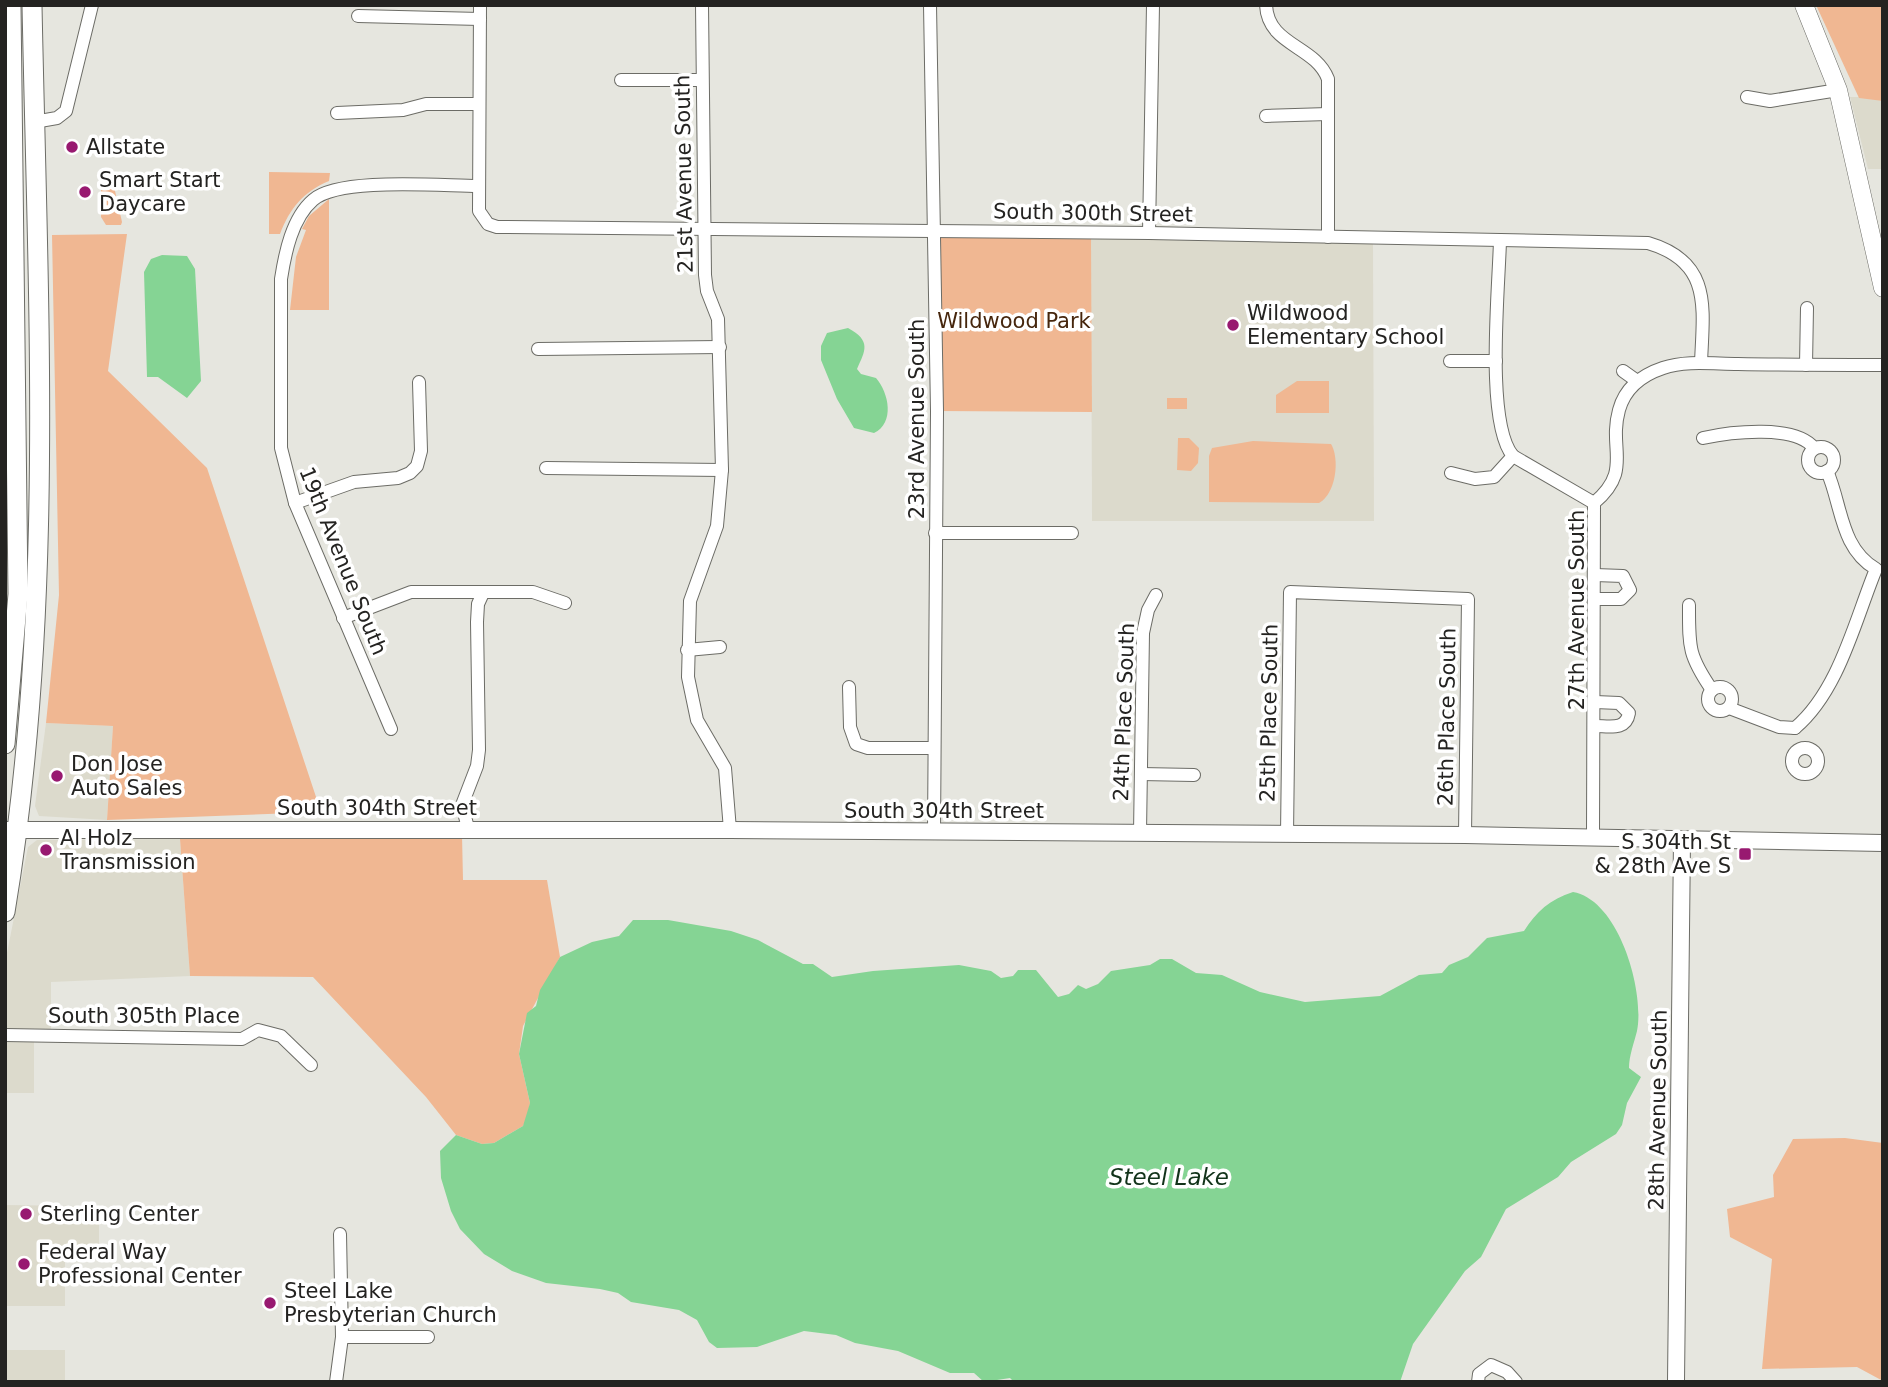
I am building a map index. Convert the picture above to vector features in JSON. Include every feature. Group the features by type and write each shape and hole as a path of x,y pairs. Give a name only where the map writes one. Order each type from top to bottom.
{"main road":[{"path":"5,744 18,594 11,5"},
{"path":"5,912 12,830 34,676 39,561 40,421 32,5"},
{"path":"1804,5 1838,90 1883,288"},
{"path":"12,33 19,44 23,65 24,112 26,118 34,122"}],"street":[{"path":"34,122 57,118 66,111 92,5"},
{"path":"478,186 480,5"},
{"name":"21st Avenue South","path":"702,5 704,231 707,291 718,319 722,470 717,526 690,601 687,650 694,709 701,730 722,761 727,777 730,830"},
{"name":"23rd Avenue South","path":"930,5 936,230 934,833"},
{"path":"1149,233 1153,5"},
{"path":"1266,5 1268,20 1274,30 1316,60 1328,79 1328,237"},
{"path":"358,16 480,19"},
{"path":"621,80 701,80"},
{"path":"1747,96 1770,101 1838,90"},
{"path":"337,114 403,110 426,104 478,104"},
{"path":"1266,116 1328,114"},
{"name":"19th Avenue South","path":"391,729 295,503 281,448 281,279 285,256 304,209 321,195 349,186 478,186"},
{"name":"South 300th Street","path":"478,186 482,219 497,227 704,231 936,230 1648,243 1671,252 1694,274 1703,299 1701,363"},
{"path":"1500,240 1496,361 1500,430 1513,456 1594,503"},
{"path":"1806,365 1807,308"},
{"path":"538,349 720,347"},
{"path":"1450,361 1496,361"},
{"path":"1623,371 1637,381 1666,367 1701,363 1883,365"},
{"name":"27th Avenue South","path":"1593,837 1594,503 1614,483 1618,469 1617,418 1626,393 1637,381"},
{"path":"295,503 354,482 398,478 410,473 416,466 421,451 419,382"},
{"path":"1703,438 1727,433 1779,433 1799,437 1815,448"},
{"path":"1824,447 1833,456 1833,465 1827,471 1819,473 1809,466 1809,454 1815,448 1824,447"},
{"path":"1451,473 1475,479 1494,477 1513,456"},
{"path":"546,468 722,470"},
{"path":"1795,728 1811,711 1833,675 1880,569 1863,559 1848,539 1827,471"},
{"path":"935,533 1072,533"},
{"path":"1595,575 1623,576 1630,585 1626,596 1621,599 1595,599"},
{"path":"343,618 411,592 533,592 565,603"},
{"name":"26th Place South","path":"1290,592 1468,599 1465,835"},
{"name":"25th Place South","path":"1287,835 1290,592"},
{"path":"468,828 462,804 477,766 479,750 477,622 478,604 483,593"},
{"name":"24th Place South","path":"1140,832 1144,628 1156,595"},
{"path":"1689,605 1689,650 1693,663 1712,690 1707,699 1710,707 1721,712 1729,708 1779,727 1795,728"},
{"path":"687,650 720,647"},
{"path":"849,687 850,727 856,744 868,748 934,748"},
{"path":"1595,702 1619,703 1629,713 1627,721 1621,726 1595,726"},
{"path":"1795,728 1801,748"},
{"path":"1141,774 1194,775"},
{"name":"South 304th Street","path":"12,830 468,828 934,833 1140,832 1883,843"},
{"name":"28th Avenue South","path":"1676,1382 1682,839"},
{"name":"South 305th Place","path":"5,1035 242,1039 258,1030 281,1037 311,1065"},
{"path":"336,1382 342,1337 340,1234"},
{"path":"342,1337 428,1337"},
{"path":"1478,1382 1479,1374 1491,1365 1507,1372 1516,1382"}],"shaded area":[{"path":"1850,97 1883,97 1883,169 1868,169"},
{"name":"Wildwood Elementary School","path":"1091,233 1373,239 1374,521 1092,521"},
{"path":"46,723 113,726 107,820 39,816 35,806"},
{"path":"180,839 190,976 51,982 51,1036 34,1036 34,1093 5,1093 5,963 28,847 37,840"},
{"path":"5,1205 80,1206 80,1213 99,1213 99,1250 65,1250 65,1306 5,1306"},
{"path":"5,1350 65,1350 65,1382 5,1382"}],"green space":[{"path":"1816,5 1883,5 1883,101 1859,98"},
{"path":"269,172 330,173 329,181 298,202 280,234 269,234"},
{"path":"113,182 121,225 106,225 101,217 101,186"},
{"path":"329,199 329,310 290,310 296,257 306,230 302,229 309,216"},
{"name":"Wildwood Park","path":"936,230 1091,233 1092,412 937,411"},
{"path":"127,234 108,371 207,468 321,812 107,820 113,726 46,723 59,595 52,235"},
{"path":"1297,381 1329,381 1329,413 1276,413 1276,395"},
{"path":"1167,398 1187,398 1187,409 1167,409"},
{"path":"1178,438 1189,438 1199,448 1198,463 1191,471 1177,470"},
{"path":"1253,441 1331,444 1335,458 1335,476 1325,498 1319,503 1209,502 1209,456 1212,448"},
{"path":"462,835 463,880 547,880 560,957 523,1026 519,1054 530,1103 528,1116 523,1126 494,1143 482,1144 456,1135 426,1097 313,977 190,976 180,839"},
{"path":"1845,1138 1883,1143 1883,1381 1857,1367 1762,1369 1772,1259 1730,1237 1727,1209 1774,1197 1773,1175 1793,1139"}],"water":[{"path":"162,255 187,256 195,269 201,381 187,398 158,377 147,377 144,272 151,259"},
{"path":"848,328 864,342 864,352 857,369 861,374 876,378 887,399 885,422 874,433 854,428 837,399 821,360 821,346 827,333"},
{"name":"Steel Lake","path":"1573,892 1589,899 1604,911 1625,950 1637,994 1638,1014 1629,1068 1641,1077 1627,1103 1622,1125 1616,1134 1571,1162 1558,1177 1506,1209 1481,1257 1465,1271 1413,1344 1400,1382 1014,1382 1010,1378 984,1382 974,1373 950,1373 898,1351 855,1343 836,1335 804,1331 757,1347 717,1348 709,1342 697,1320 679,1310 631,1302 618,1293 600,1289 546,1283 512,1271 484,1254 460,1229 451,1211 441,1178 440,1151 456,1135 482,1144 494,1143 523,1126 530,1103 519,1054 527,1013 536,1006 540,990 560,957 592,942 619,936 633,920 668,920 731,931 758,940 803,964 813,964 832,977 873,971 959,965 991,971 1001,978 1013,976 1018,970 1036,970 1058,997 1069,994 1078,985 1086,989 1098,984 1111,971 1150,965 1160,959 1172,959 1196,973 1222,975 1260,992 1305,1002 1380,996 1419,975 1442,973 1449,965 1468,957 1487,938 1524,931 1544,907"}],"place":[{"name":"Allstate","path":"72,147"},
{"name":"Smart Start Daycare","path":"85,192"},
{"name":"Wildwood Elementary School","path":"1233,325"},
{"name":"Don Jose Auto Sales","path":"57,776"},
{"name":"Al Holz Transmission","path":"46,850"},
{"name":"S 304th St & 28th Ave S","path":"1745,854"},
{"name":"Sterling Center","path":"26,1214"},
{"name":"Federal Way Professional Center","path":"24,1264"},
{"name":"Steel Lake Presbyterian Church","path":"270,1303"}]}
